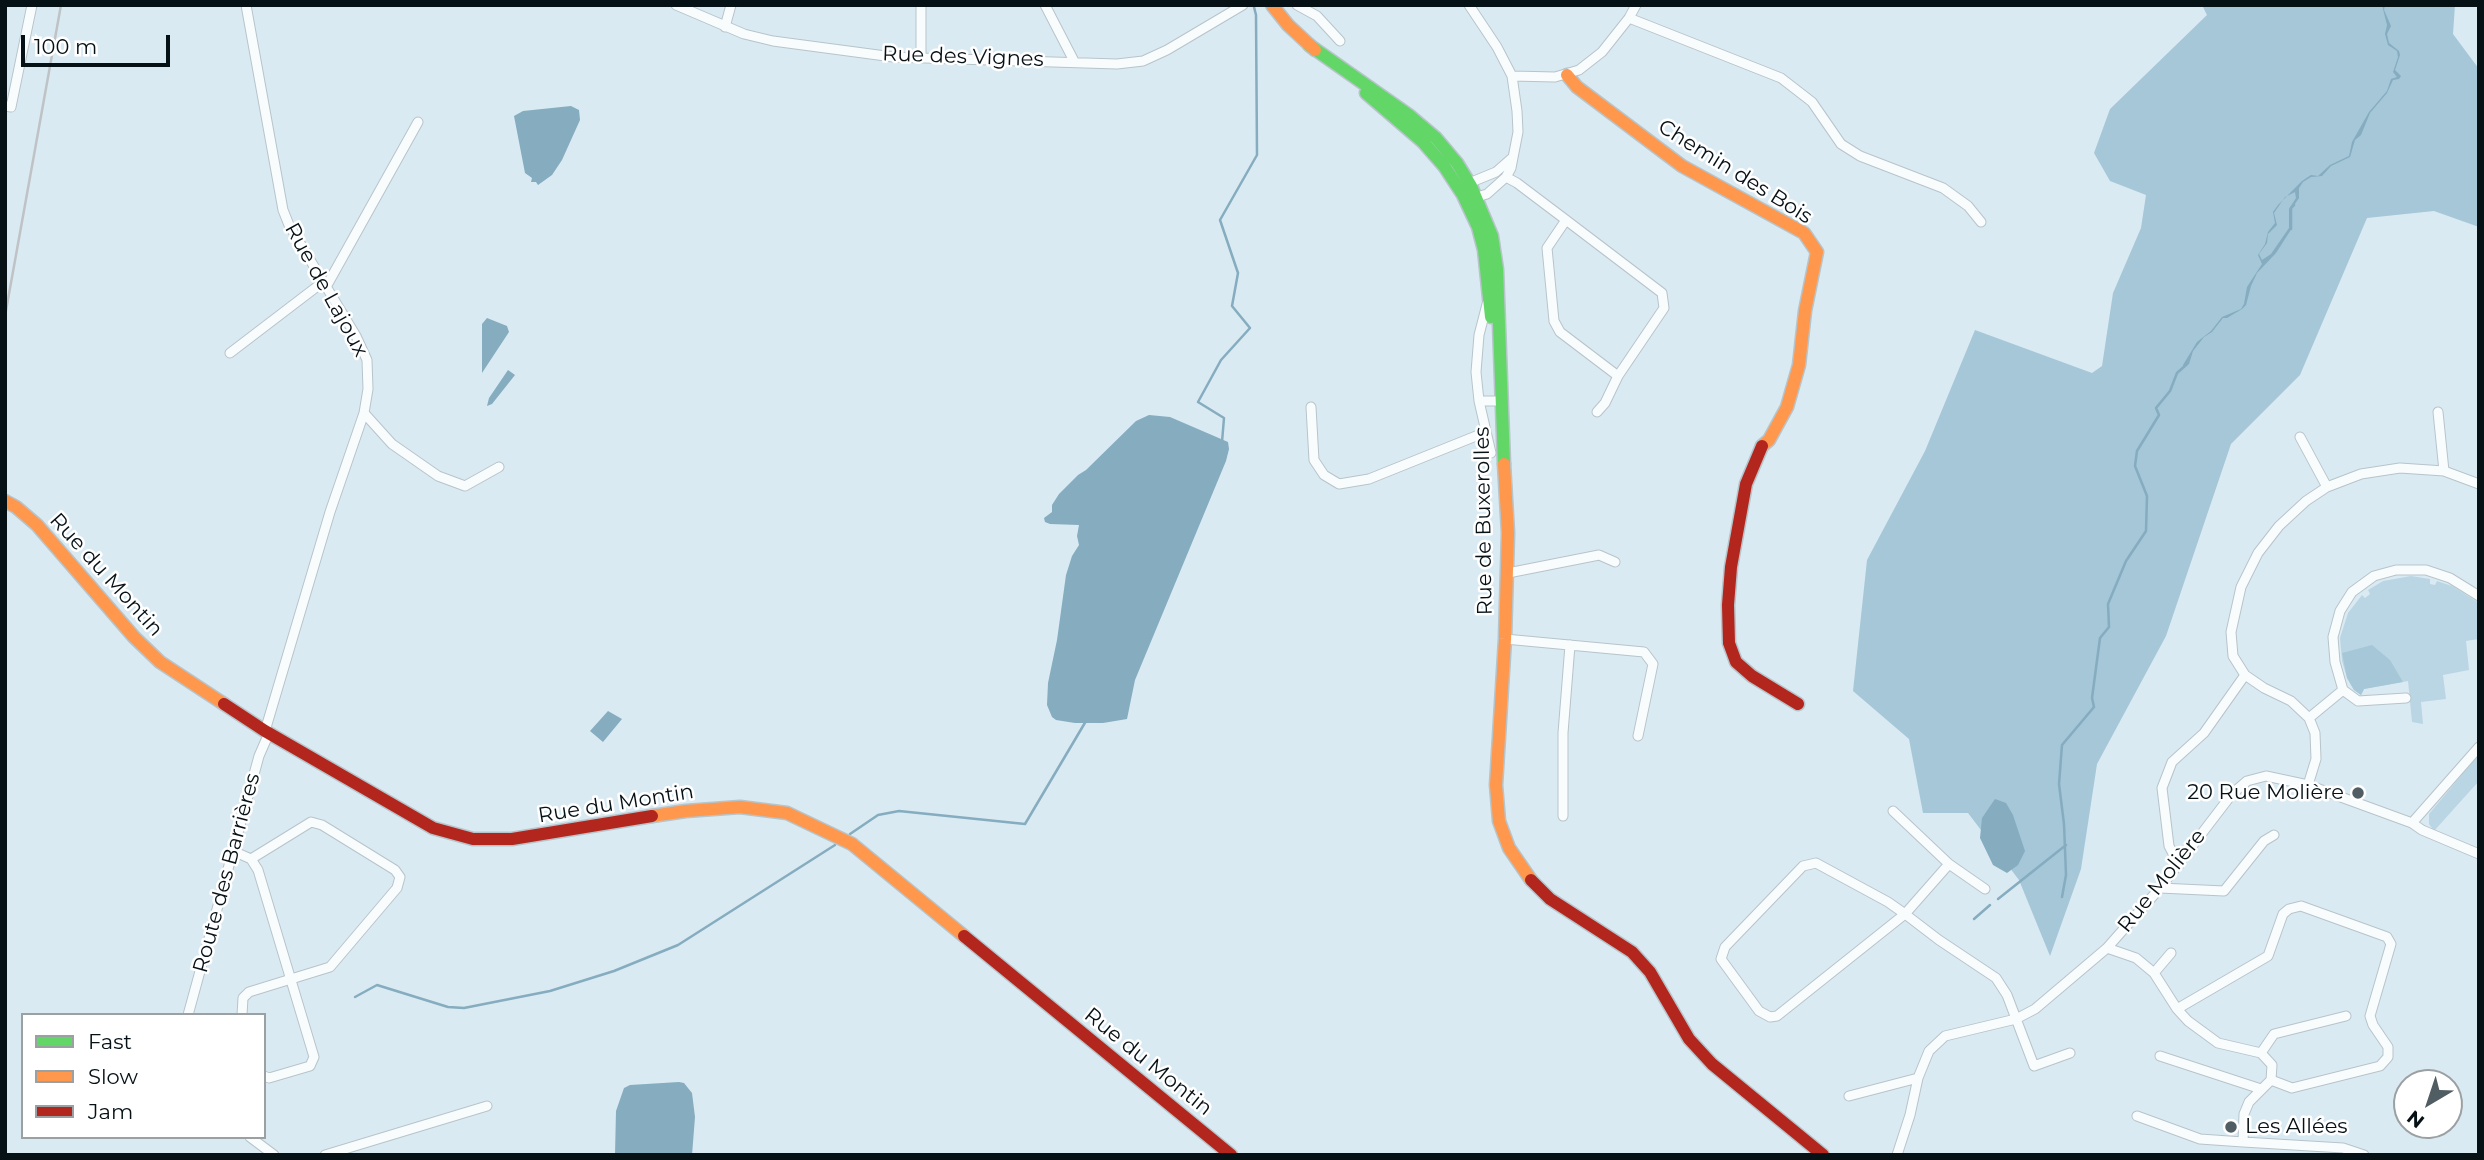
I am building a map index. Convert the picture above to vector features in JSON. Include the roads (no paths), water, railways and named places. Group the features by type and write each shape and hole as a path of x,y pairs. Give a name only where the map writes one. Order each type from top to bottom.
{"street":[{"path":"5,106 11,107 33,5"},
{"name":"Rue de Lajoux","path":"246,5 284,210 289,225 356,335 367,360 368,389 364,412 326,525 267,732"},
{"name":"Rue des Vignes","path":"676,5 725,27 773,41 894,57 1117,64 1143,61 1167,50 1242,5"},
{"path":"725,27 731,5"},
{"path":"921,5 921,58"},
{"path":"1045,5 1074,61"},
{"name":"Rue de Buxerolles","path":"1272,5 1288,26 1309,45 1436,138 1457,163 1492,236 1497,269 1508,573 1496,785 1499,821 1509,848 1525,874 1550,899 1632,952 1650,972 1689,1039 1712,1064 1823,1155"},
{"path":"1297,5 1317,16 1340,41"},
{"path":"1469,5 1497,47 1512,76 1518,132 1513,157 1506,177 1487,194 1470,193 1475,181 1496,172 1513,157"},
{"path":"1512,76 1567,75 1593,61 1629,18 1636,5"},
{"path":"1629,18 1781,78 1812,102 1841,144 1860,156 1943,188 1968,206 1981,222"},
{"name":"Chemin des Bois","path":"1567,75 1577,88 1682,166 1804,233 1817,252 1805,311 1799,365 1787,407 1769,440 1761,447 1746,484 1731,568 1728,605 1729,643 1736,662 1752,676 1798,704"},
{"path":"230,353 324,285 418,122"},
{"path":"1506,177 1662,293 1664,308 1597,412"},
{"name":"Rue de Buxerolles","path":"1470,193 1489,296 1500,401"},
{"path":"1566,220 1547,248 1554,321 1560,332 1618,376"},
{"path":"1489,296 1479,335 1476,372 1479,401 1491,453"},
{"path":"1479,401 1500,401"},
{"path":"1311,407 1314,460 1324,475 1339,484 1369,480 1486,432"},
{"path":"364,412 392,444 438,476 465,486 499,467"},
{"path":"2438,412 2444,471"},
{"path":"2300,437 2327,487"},
{"path":"2308,785 2316,758 2315,733 2309,718 2291,701 2245,675 2233,656 2231,632 2241,587 2258,553 2279,526 2306,501 2327,487 2361,474 2400,468 2444,471 2479,484"},
{"name":"Rue du Montin","path":"5,501 37,525 134,637 160,663 267,732 424,823 473,839 512,839 686,811 740,807 787,813 852,844 1231,1155"},
{"path":"1508,573 1599,555 1615,562"},
{"path":"2406,698 2358,701 2343,690 2335,662 2333,637 2340,611 2352,592 2374,576 2396,570 2426,570 2450,578 2479,596"},
{"path":"1505,639 1644,652 1653,664 1638,736"},
{"path":"1563,816 1563,733 1570,645"},
{"path":"2179,865 2169,846 2162,788 2172,762 2204,733 2245,675"},
{"path":"2309,718 2343,690"},
{"name":"Route des Barrières","path":"189,1013 267,732"},
{"path":"2412,823 2479,747"},
{"name":"Rue Molière","path":"1897,1155 1910,1115 1917,1078 1928,1051 1945,1036 2016,1019 2035,1009 2107,947 2179,865 2232,794 2247,781 2266,776 2308,785 2412,823 2422,830 2479,853"},
{"path":"1893,811 1948,864 1985,888"},
{"path":"242,1013 243,998 249,992 330,967 397,888 400,877 395,870 321,825 311,822 251,859"},
{"path":"2160,888 2224,891 2264,841 2274,835"},
{"path":"233,851 251,859 258,870 314,1057 310,1066 266,1077"},
{"path":"1948,864 1905,914 1777,1016 1769,1017 1759,1011 1721,959 1725,947 1803,866 1816,863 1888,902 1905,914 1996,978 2007,995 2034,1066 2070,1053"},
{"path":"2178,1009 2268,956 2283,914 2289,909 2301,906 2386,937 2391,944 2370,1016 2373,1026 2388,1047 2388,1057 2380,1066 2292,1088 2271,1080"},
{"path":"2107,947 2136,958 2154,973 2188,1021 2218,1043 2261,1053 2272,1065 2271,1080 2249,1102 2244,1114 2243,1142"},
{"path":"2154,973 2171,953"},
{"path":"2261,1053 2274,1034 2346,1016"},
{"path":"2160,1056 2261,1089"},
{"path":"1849,1096 1917,1078"},
{"path":"325,1155 487,1106"},
{"path":"2137,1116 2200,1139 2343,1148 2364,1155"},
{"path":"253,1139 274,1155"}],"waterway":[{"path":"1222,442 1224,418 1198,402 1221,360 1250,328 1232,306 1238,273 1220,220 1257,155 1254,7"},
{"path":"2291,229 2291,208 2294,205"},
{"path":"2062,897 2066,875 2059,784 2062,745 2094,707 2092,698 2100,638 2109,627 2108,604 2126,561 2146,531 2147,496 2135,466 2137,451 2159,415 2156,408 2170,391 2177,373 2186,365"},
{"path":"850,834 878,815 899,811 1025,824 1086,721"},
{"path":"355,997 377,985 448,1007 464,1008 550,991 614,971 678,945 835,845"},
{"path":"1998,899 2066,845"},
{"path":"1974,919 1990,905"}],"railway":[{"path":"5,316 61,5"}],"place":[{"name":"20 Rue Molière","path":"2358,793"},
{"name":"Les Allées","path":"2231,1127"}]}
